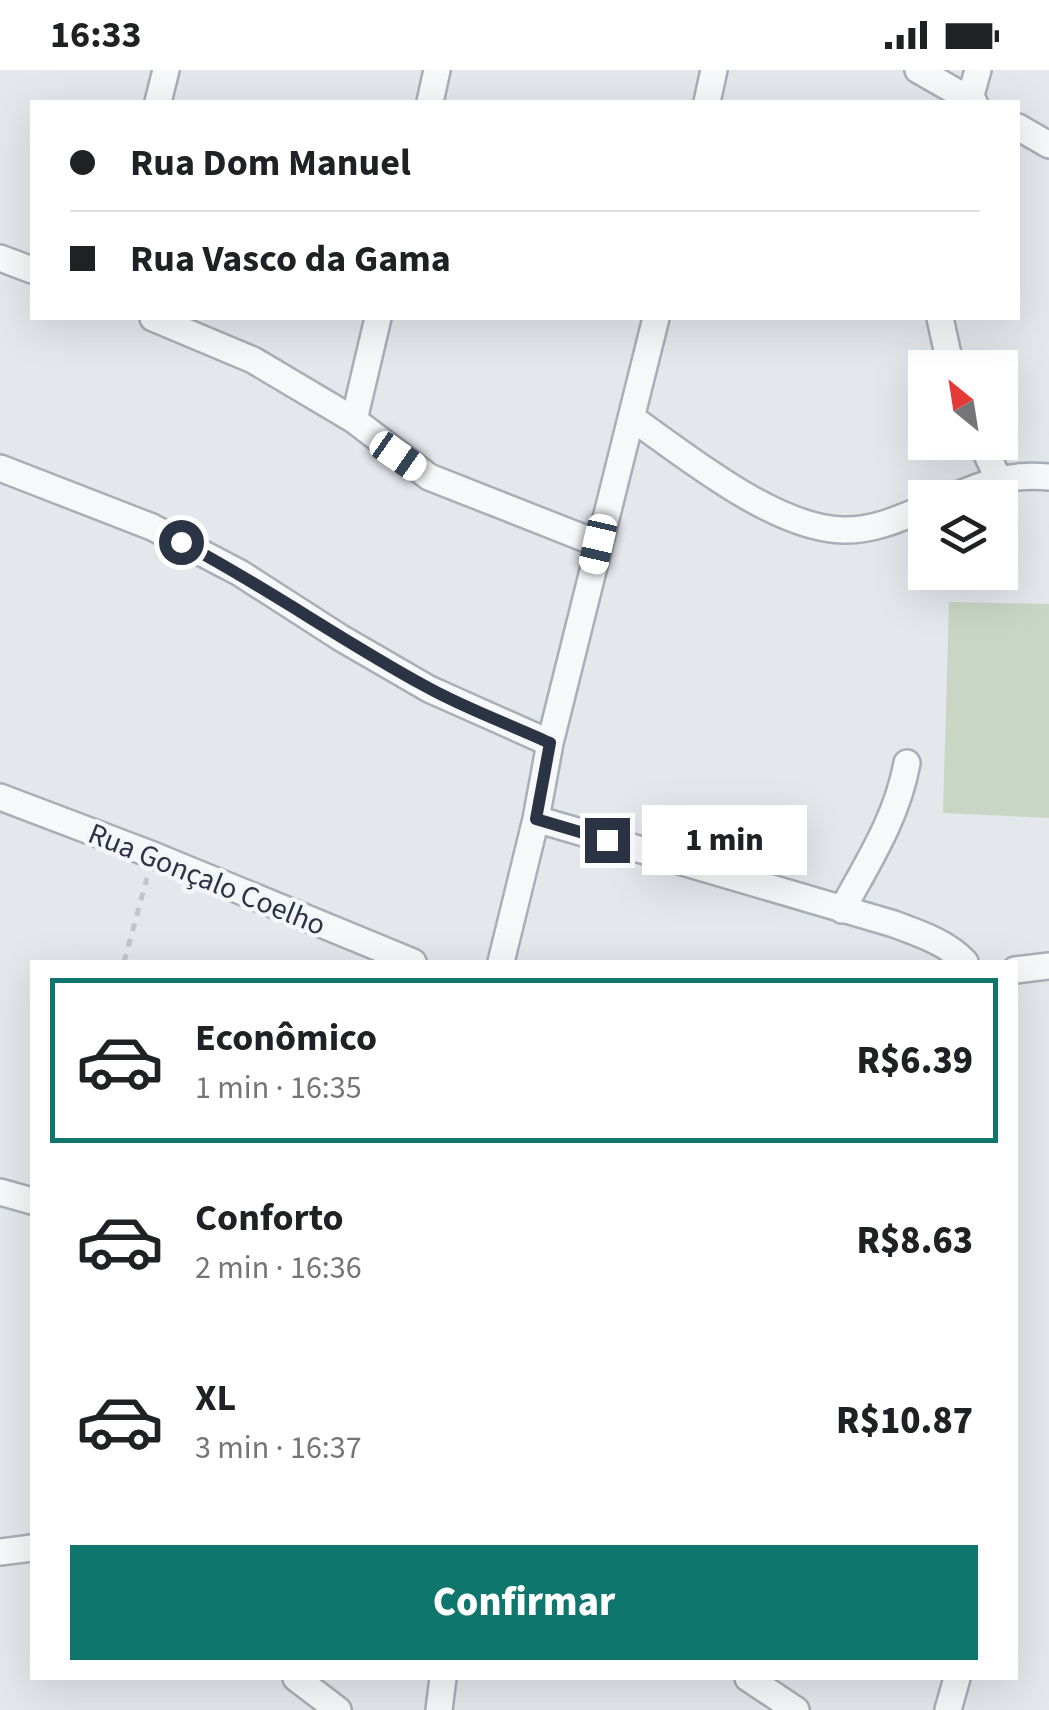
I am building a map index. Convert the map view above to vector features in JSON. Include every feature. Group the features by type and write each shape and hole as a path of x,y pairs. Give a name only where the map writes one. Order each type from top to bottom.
{"street":[{"path":"158,100 166,70"},
{"path":"430,100 437,70"},
{"path":"707,100 714,70"},
{"path":"918,70 968,100"},
{"path":"971,100 978,70"},
{"path":"1020,128 1049,146"},
{"path":"0,258 30,269"},
{"path":"158,320 253,360 354,420 429,478 598,544"},
{"path":"354,420 378,320"},
{"path":"501,960 550,743 656,320"},
{"path":"940,320 946,350"},
{"path":"632,418 707,471 796,523 844,530 884,525 908,515"},
{"path":"990,460 998,478"},
{"path":"0,468 152,527 240,573 429,689 550,743"},
{"path":"993,480 1025,474 1049,477"},
{"path":"842,910 896,810 907,763"},
{"name":"Rua Gonçalo Coelho","path":"0,798 408,960"},
{"path":"536,819 894,924 938,941 963,960"},
{"path":"1018,970 1049,966"},
{"path":"0,1192 30,1200"},
{"path":"0,1552 30,1548"},
{"path":"299,1680 338,1710"},
{"path":"439,1710 443,1680"},
{"path":"751,1680 796,1710"},
{"path":"948,1710 956,1680"}],"path":[{"path":"125,960 153,856"}],"green space":[{"path":"949,602 1049,604 1049,818 943,813"}],"route":[{"path":"181,542 240,573 429,689 550,743 536,819 607,840"}]}
